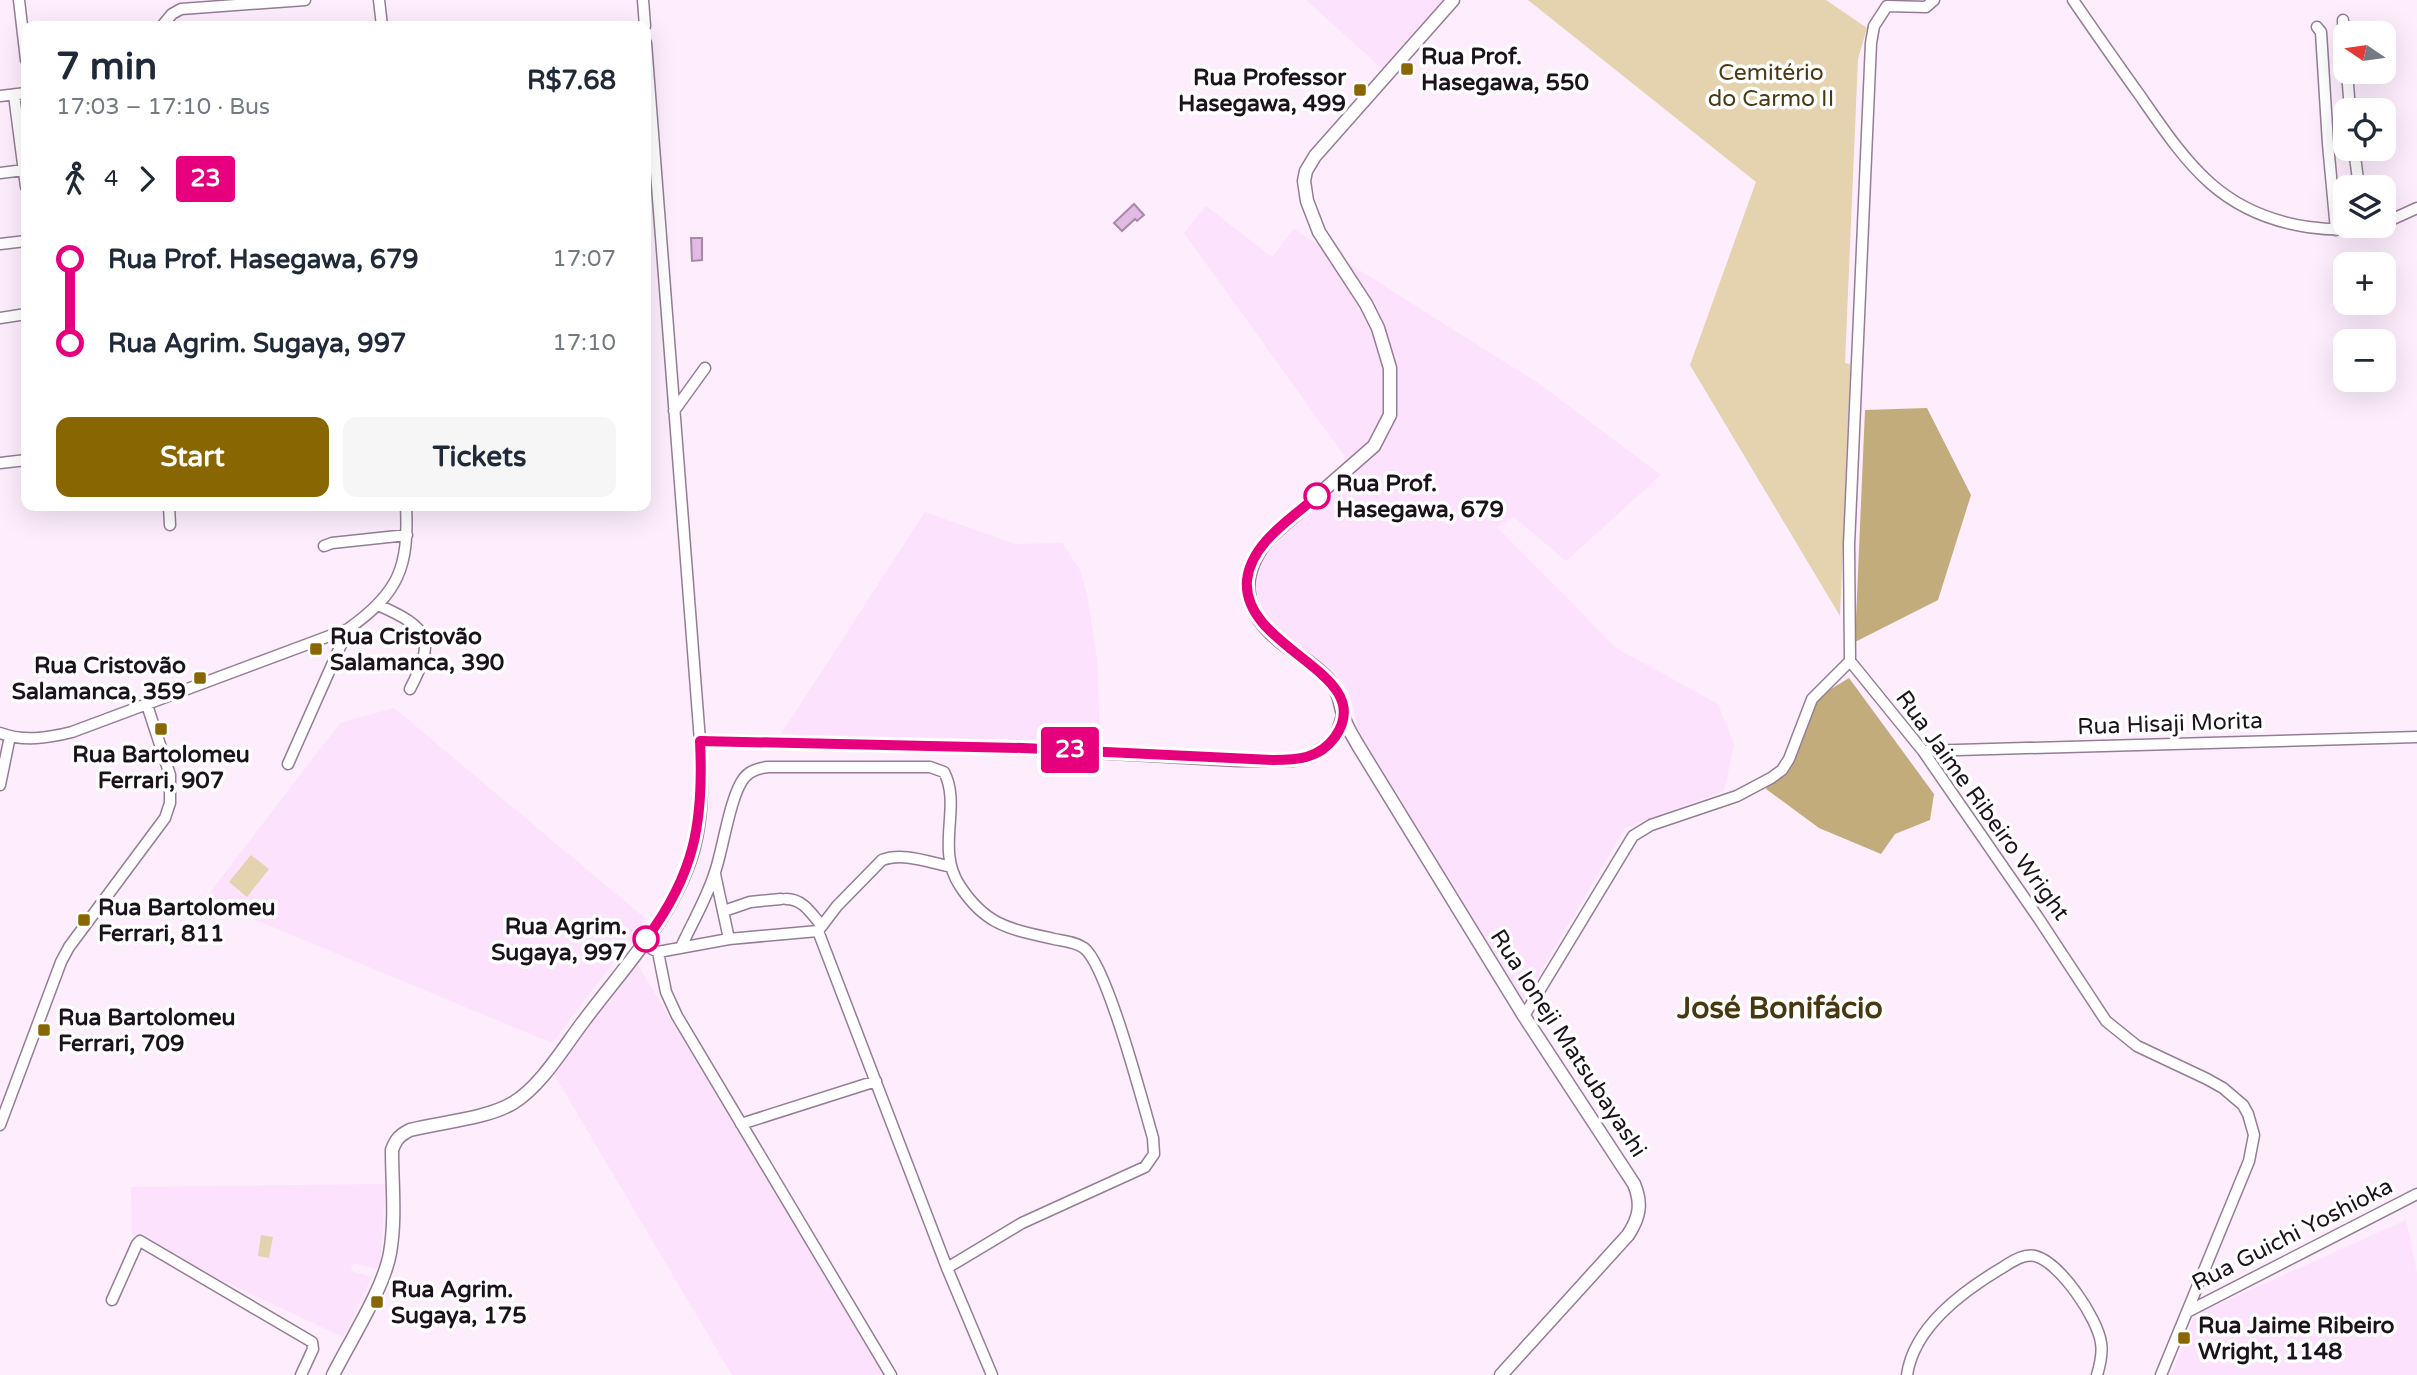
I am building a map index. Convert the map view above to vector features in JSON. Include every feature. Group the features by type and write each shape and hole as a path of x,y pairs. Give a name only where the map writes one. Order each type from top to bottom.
{"main road":[{"name":"Rua Ioneji Matsubayashi","path":"1453,0 1315,156 1306,171 1304,181 1307,201 1320,232 1366,304 1386,350 1391,383 1390,415 1374,446 1270,537 1254,558 1247,582 1250,601 1260,623 1277,640 1327,678 1340,698 1343,716 1359,747 1524,1016 1634,1184 1640,1204 1635,1224 1628,1235 1502,1375"},
{"path":"333,1375 384,1275 390,1253 394,1142 410,1130 496,1110 524,1095 650,947 673,901 694,847 702,786 700,741 1023,748 1238,760 1293,760 1311,757 1328,745 1336,735 1343,716"}],"street":[{"path":"19,0 21,21"},
{"path":"166,21 181,9 305,0"},
{"path":"379,0 381,21"},
{"path":"643,0 645,21"},
{"path":"1524,1016 1633,836 1651,825 1737,796 1782,770 1789,759 1812,699 1850,661 1849,545 1871,43 1874,26 1887,6 1926,7 1934,0"},
{"path":"2073,0 2180,154 2204,179 2236,203 2266,218 2333,230"},
{"path":"2317,27 2321,32 2333,198"},
{"path":"0,96 21,94"},
{"path":"14,95 21,148"},
{"path":"651,109 700,741"},
{"path":"0,173 21,170"},
{"path":"2396,218 2417,208"},
{"path":"0,244 21,242"},
{"path":"0,318 21,315"},
{"path":"674,411 705,368"},
{"path":"0,463 21,461"},
{"path":"169,511 170,525"},
{"path":"0,785 5,734 38,738 72,732 348,629 387,596 398,576 407,535 406,511"},
{"path":"324,546 332,542 407,535"},
{"path":"378,605 398,613 425,637 425,656 410,689"},
{"path":"288,764 348,629"},
{"name":"Rua Jaime Ribeiro Wright","path":"1850,661 1923,751 2106,1021 2137,1046 2223,1088 2243,1105 2248,1114 2254,1135 2249,1161 2161,1375"},
{"path":"0,1125 69,947 165,818 170,803 170,775 147,705"},
{"name":"Rua Hisaji Morita","path":"1923,751 2417,737"},
{"path":"681,947 715,874 743,779 757,768 930,767 944,772 950,790 948,866 959,886 990,919 1008,929 1082,946 1091,954 1110,996 1153,1138 1154,1154 1145,1167 1022,1223 947,1268"},
{"path":"891,1375 677,1016 650,947 681,947 819,928 850,891 882,860 891,856 902,857 948,866"},
{"path":"715,874 729,939"},
{"path":"724,911 750,902 794,899 802,903 819,928 947,1268 992,1375"},
{"path":"741,1124 876,1081"},
{"name":"Rua Guichi Yoshioka","path":"2186,1312 2417,1194"},
{"path":"112,1300 140,1241 312,1342 313,1349 301,1375"},
{"path":"1907,1375 1918,1345 1928,1329 1946,1310 1979,1283 2020,1258 2028,1256 2036,1256 2056,1269 2090,1313 2102,1345 2102,1356 2096,1375"}],"shaded area":[{"path":"1306,0 1448,0 1388,74"},
{"path":"1134,204 1144,215 1122,231 1114,223"},
{"path":"1206,206 1272,257 1294,229 1538,383 1661,475 1566,561 1514,517 1497,527 1616,648 1718,704 1734,744 1724,791 1625,828 1522,1003 1360,738 1350,695 1335,671 1283,636 1269,622 1262,608 1256,589 1257,570 1268,549 1356,472 1184,233"},
{"path":"691,238 702,238 702,260 692,261"},
{"path":"1927,408 1971,495 1938,600 1855,642 1865,410"},
{"path":"925,512 1015,544 1062,543 1080,570 1088,600 1097,660 1100,742 781,734"},
{"path":"1849,678 1934,794 1930,820 1895,834 1881,854 1819,828 1766,789 1818,697"},
{"path":"394,708 646,919 552,1043 205,899 340,723"},
{"path":"638,965 885,1375 732,1375 552,1071"},
{"path":"385,1184 381,1260 376,1269 353,1263 351,1271 372,1277 343,1337 132,1235 131,1187"},
{"path":"2406,1220 2417,1273 2417,1375 2171,1375 2195,1315"}],"green space":[{"name":"Cemitério do Carmo II","path":"1528,0 1826,0 1867,28 1858,59 1845,363 1850,364 1850,371 1840,616 1690,365 1756,182"},
{"path":"251,855 269,869 247,897 229,882"},
{"path":"261,1235 273,1237 269,1258 258,1256"}],"bus line":[{"name":"23","path":"646,939 673,901 694,847 702,786 700,741 1023,748 1238,760 1293,760 1311,757 1328,745 1336,735 1343,716 1340,698 1327,678 1277,640 1260,623 1250,601 1247,582 1257,552 1317,496"}],"place":[{"name":"Rua Prof. Hasegawa, 550","path":"1407,69"},
{"name":"Rua Professor Hasegawa, 499","path":"1360,90"},
{"name":"Rua Prof. Hasegawa, 679","path":"1317,496"},
{"name":"Rua Cristovão Salamanca, 390","path":"316,649"},
{"name":"Rua Cristovão Salamanca, 359","path":"200,678"},
{"name":"Rua Bartolomeu Ferrari, 907","path":"161,729"},
{"name":"Rua Bartolomeu Ferrari, 811","path":"84,920"},
{"name":"Rua Agrim. Sugaya, 997","path":"646,939"},
{"name":"Rua Bartolomeu Ferrari, 709","path":"44,1030"},
{"name":"Rua Agrim. Sugaya, 175","path":"377,1302"},
{"name":"Rua Jaime Ribeiro Wright, 1148","path":"2184,1338"}],"district":[{"name":"José Bonifácio","path":"1780,1008"}]}
